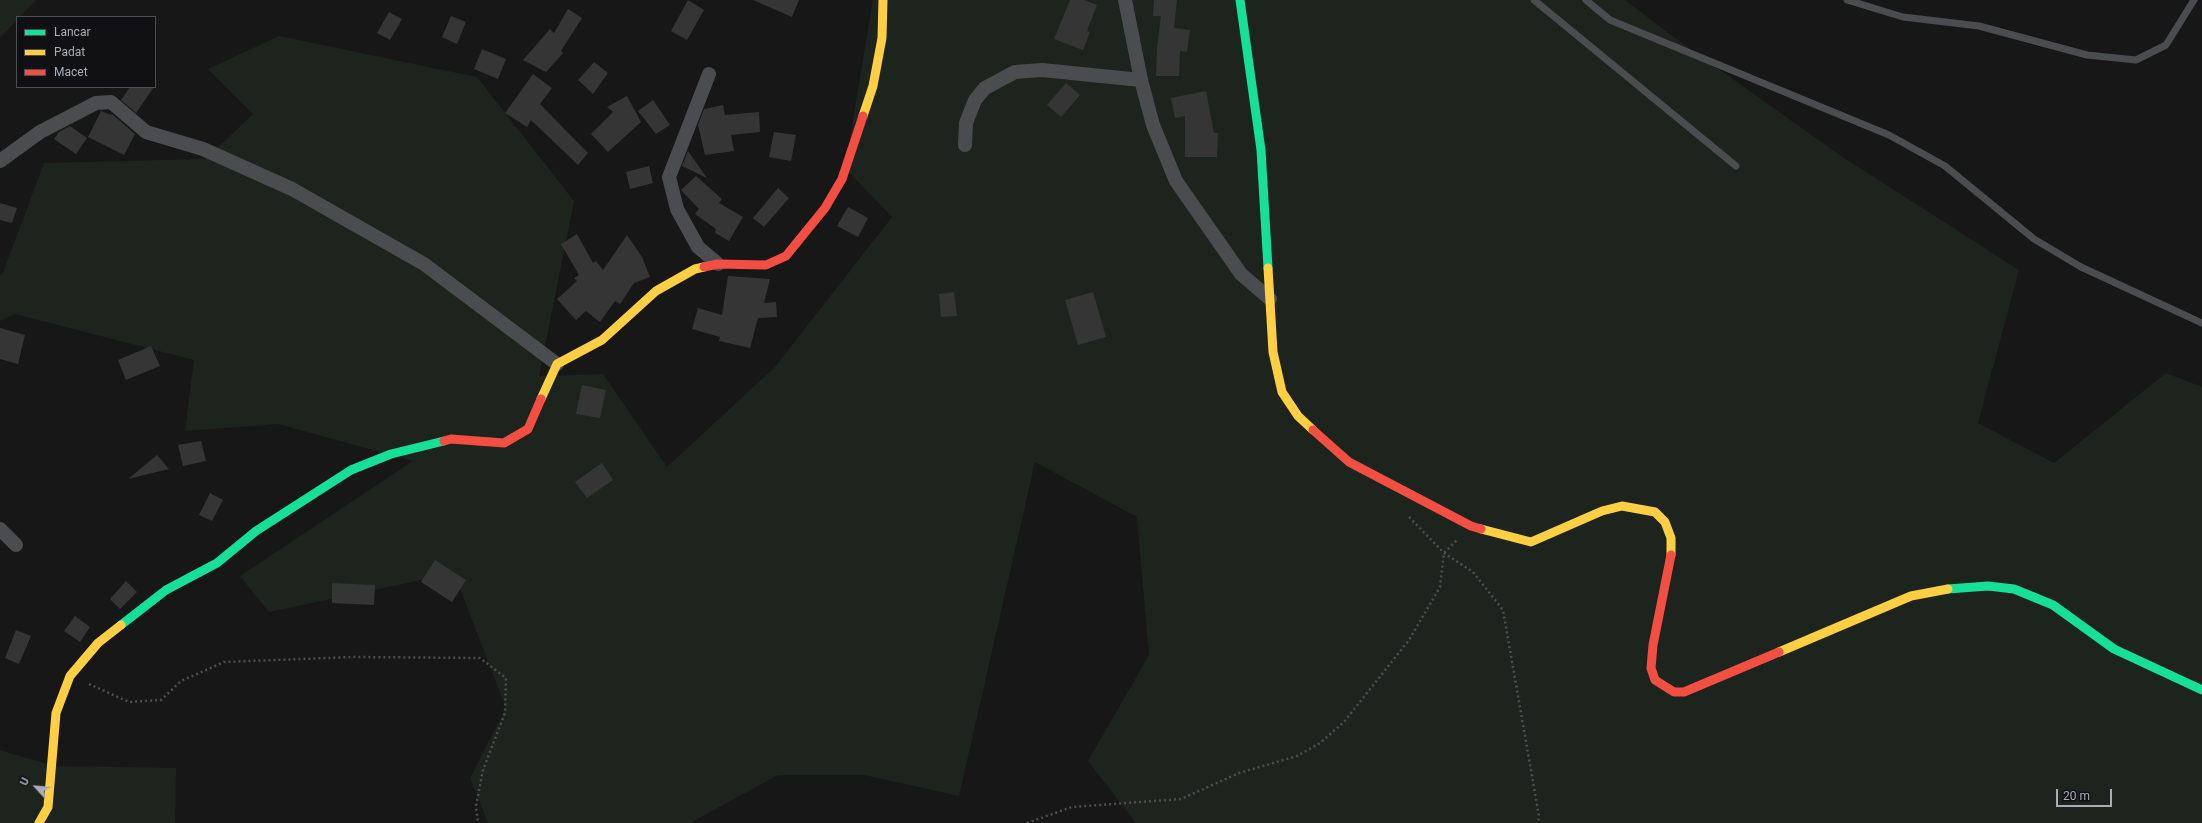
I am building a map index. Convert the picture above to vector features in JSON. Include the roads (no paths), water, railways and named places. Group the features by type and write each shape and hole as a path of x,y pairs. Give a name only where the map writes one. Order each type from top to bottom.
{"street":[{"path":"39,823 48,807 56,713 70,676 98,643 166,590 217,563 256,531 351,470 391,454 450,439 504,443 517,437 528,429 557,364 602,340 656,291 695,269 718,264 766,265 786,256 825,208 842,179 873,86 882,38 883,0"},
{"path":"1125,0 1141,80 1153,125 1176,181 1241,274 1270,299"},
{"path":"1240,0 1262,150 1273,352 1282,392 1298,416 1349,462 1471,526 1532,542 1602,511 1622,506 1654,512 1665,522 1671,538 1671,557 1652,645 1651,668 1654,680 1674,692 1684,692 1911,596 1940,589 1988,586 2014,590 2053,605 2114,649 2202,690"},
{"path":"965,145 966,122 975,100 985,88 1015,72 1042,70 1141,80"},
{"path":"709,74 669,177 677,209 698,246 718,264"},
{"path":"0,162 40,132 96,103 111,102 146,132 204,149 292,189 424,264 557,364"},
{"path":"0,529 16,545"}],"lane":[{"path":"1534,0 1736,166"},
{"path":"1586,0 1610,20 1889,135 1946,166 2034,239 2081,267 2202,323"},
{"path":"1847,0 1902,17 1979,26 2086,55 2136,60 2166,45 2194,0"}]}
